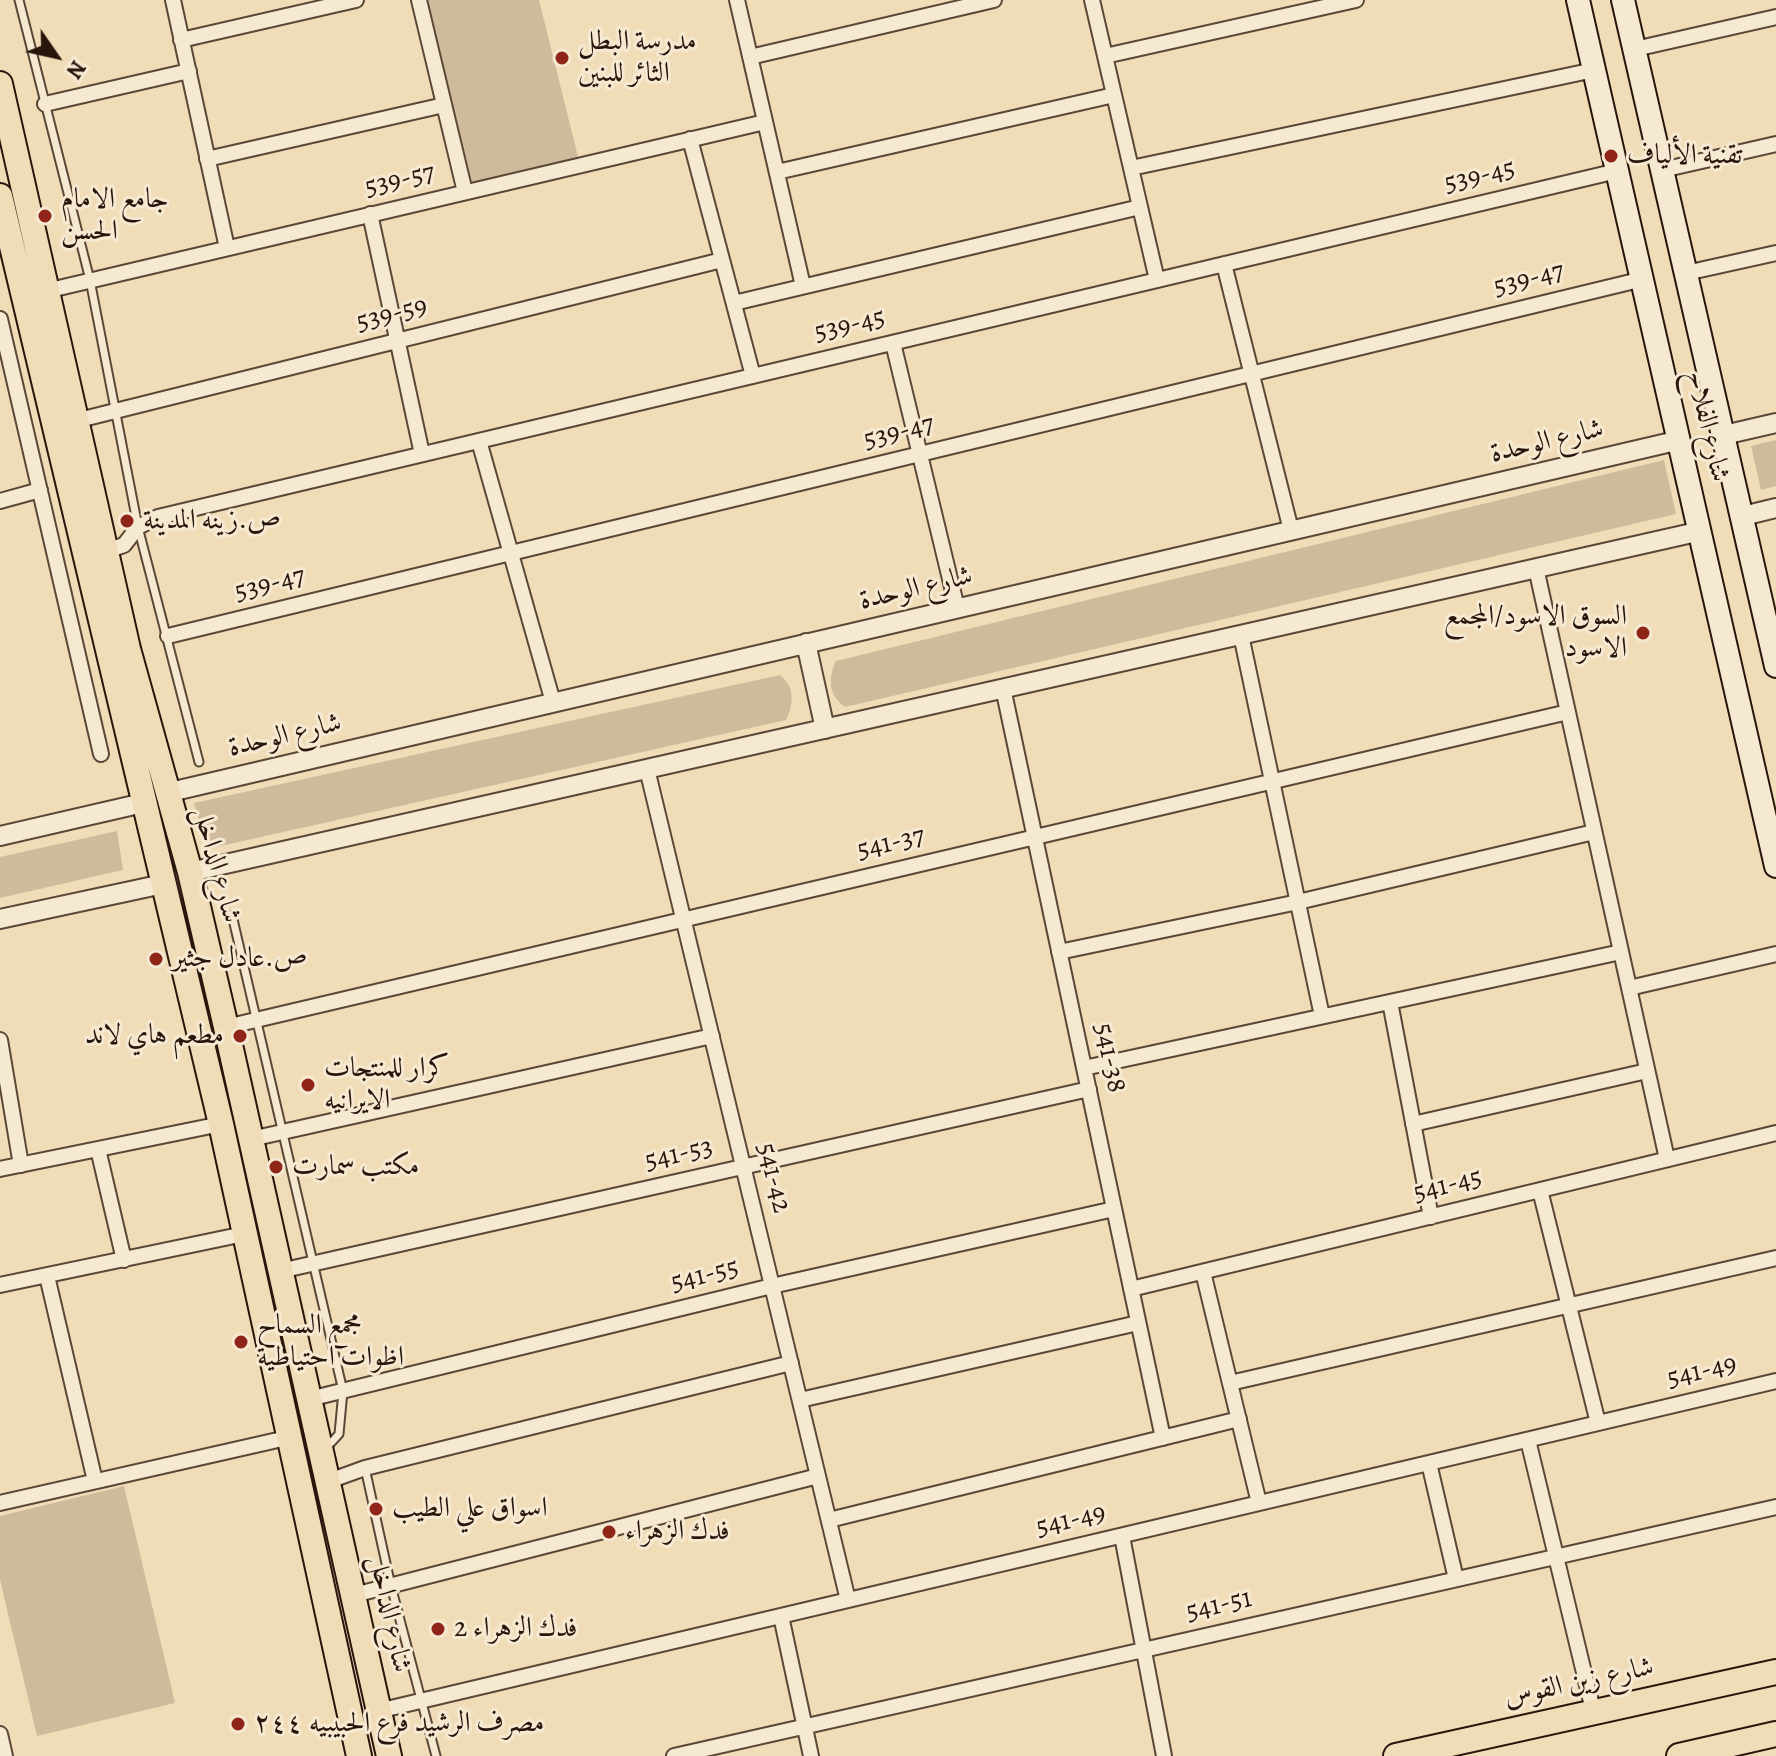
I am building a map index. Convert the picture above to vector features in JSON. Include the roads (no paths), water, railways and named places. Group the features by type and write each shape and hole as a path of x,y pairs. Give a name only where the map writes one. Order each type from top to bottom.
{"main road":[{"name":"شارع الفلاح","path":"1578,0 1776,866"},
{"name":"شارع الفلاح","path":"1623,0 1776,666"},
{"name":"شارع الداخل","path":"0,84 75,421 94,552 143,803 221,1124 359,1756"},
{"name":"شارع الداخل","path":"0,196 94,552 190,872 389,1756"},
{"name":"شارع زين القوس","path":"1396,1756 1776,1672"},
{"path":"1679,1756 1776,1734"}],"street":[{"path":"173,0 227,248"},
{"path":"181,40 356,0"},
{"path":"419,0 465,192"},
{"path":"737,0 803,286"},
{"path":"750,57 994,0"},
{"path":"1092,0 1157,280"},
{"path":"1105,56 1356,0"},
{"path":"1635,49 1776,17"},
{"path":"1131,168 1594,70"},
{"path":"45,104 189,71"},
{"path":"777,172 1114,95"},
{"path":"207,159 444,105"},
{"name":"539-57","path":"46,291 765,122"},
{"path":"690,139 753,376"},
{"path":"1662,170 1776,144"},
{"name":"539-45","path":"94,552 131,540 138,527 158,517 1617,171"},
{"path":"734,303 1140,207"},
{"path":"370,214 422,454"},
{"path":"1686,273 1776,253"},
{"name":"539-59","path":"75,421 722,260"},
{"path":"1224,264 1291,530"},
{"name":"539-47","path":"168,636 1643,279"},
{"path":"0,319 101,754"},
{"path":"893,343 957,608"},
{"path":"1724,435 1776,423"},
{"name":"شارع الوحدة","path":"166,793 1680,440"},
{"path":"479,441 553,702"},
{"path":"0,501 40,490"},
{"path":"1743,516 1776,508"},
{"path":"190,872 1701,531"},
{"path":"56,559 94,552"},
{"path":"1536,568 1667,1159"},
{"path":"1241,635 1322,1016"},
{"path":"806,643 825,729"},
{"name":"541-38","path":"1003,688 1163,1438"},
{"name":"541-37","path":"226,1027 1568,712"},
{"name":"541-42","path":"647,769 848,1600"},
{"path":"0,836 143,803"},
{"path":"1059,952 1298,902 1594,832"},
{"path":"0,919 163,884"},
{"path":"1084,1068 1621,952"},
{"path":"1629,988 1776,954"},
{"path":"1390,1002 1431,1217"},
{"path":"251,1139 712,1036"},
{"path":"0,1040 21,1165"},
{"path":"1413,1124 1647,1071"},
{"name":"541-53","path":"280,1271 1089,1089"},
{"path":"0,1169 221,1124"},
{"name":"541-45","path":"1131,1289 1776,1133"},
{"path":"98,1149 124,1260"},
{"path":"1540,1190 1598,1423"},
{"name":"541-55","path":"309,1399 772,1286 1114,1209"},
{"path":"0,1285 244,1234"},
{"path":"1230,1383 1776,1258"},
{"path":"1203,1272 1259,1503"},
{"path":"47,1276 95,1481"},
{"path":"800,1400 1138,1323"},
{"path":"329,1481 365,1468 791,1363"},
{"name":"541-49","path":"378,1711 1776,1381"},
{"path":"829,1520 1239,1419"},
{"path":"0,1503 291,1437"},
{"path":"1528,1440 1593,1710"},
{"path":"1429,1463 1456,1579"},
{"path":"354,1595 818,1476"},
{"name":"541-51","path":"674,1756 1776,1507"},
{"path":"1122,1536 1164,1756"},
{"path":"781,1616 811,1756"},
{"path":"0,1734 5,1756"}],"lane":[{"path":"19,0 90,280 138,527 199,762"},
{"path":"232,915 343,1391 339,1434 322,1452"},
{"path":"365,1468 391,1586 436,1756"}],"place":[{"name":"مدرسة البطل الثائر للبنين","path":"562,58"},
{"name":"تقنية الألياف","path":"1611,156"},
{"name":"جامع الامام الحسن","path":"45,216"},
{"name":"ص.زينه المدينة","path":"127,521"},
{"name":"السوق الاسود/المجمع الاسود","path":"1643,633"},
{"name":"ص.عادل جثير","path":"156,959"},
{"name":"مطعم هاي لاند","path":"240,1036"},
{"name":"كرار للمنتجات الايرانيه","path":"308,1085"},
{"name":"مكتب سمارت","path":"276,1167"},
{"name":"مجمع السماح اظوات احتياطية","path":"241,1342"},
{"name":"اسواق علي الطيب","path":"376,1509"},
{"name":"فدك الزهراء","path":"609,1532"},
{"name":"فدك الزهراء 2","path":"438,1629"},
{"name":"مصرف الرشيد فرع الحبيبيه ٢٤٤","path":"238,1724"}]}
